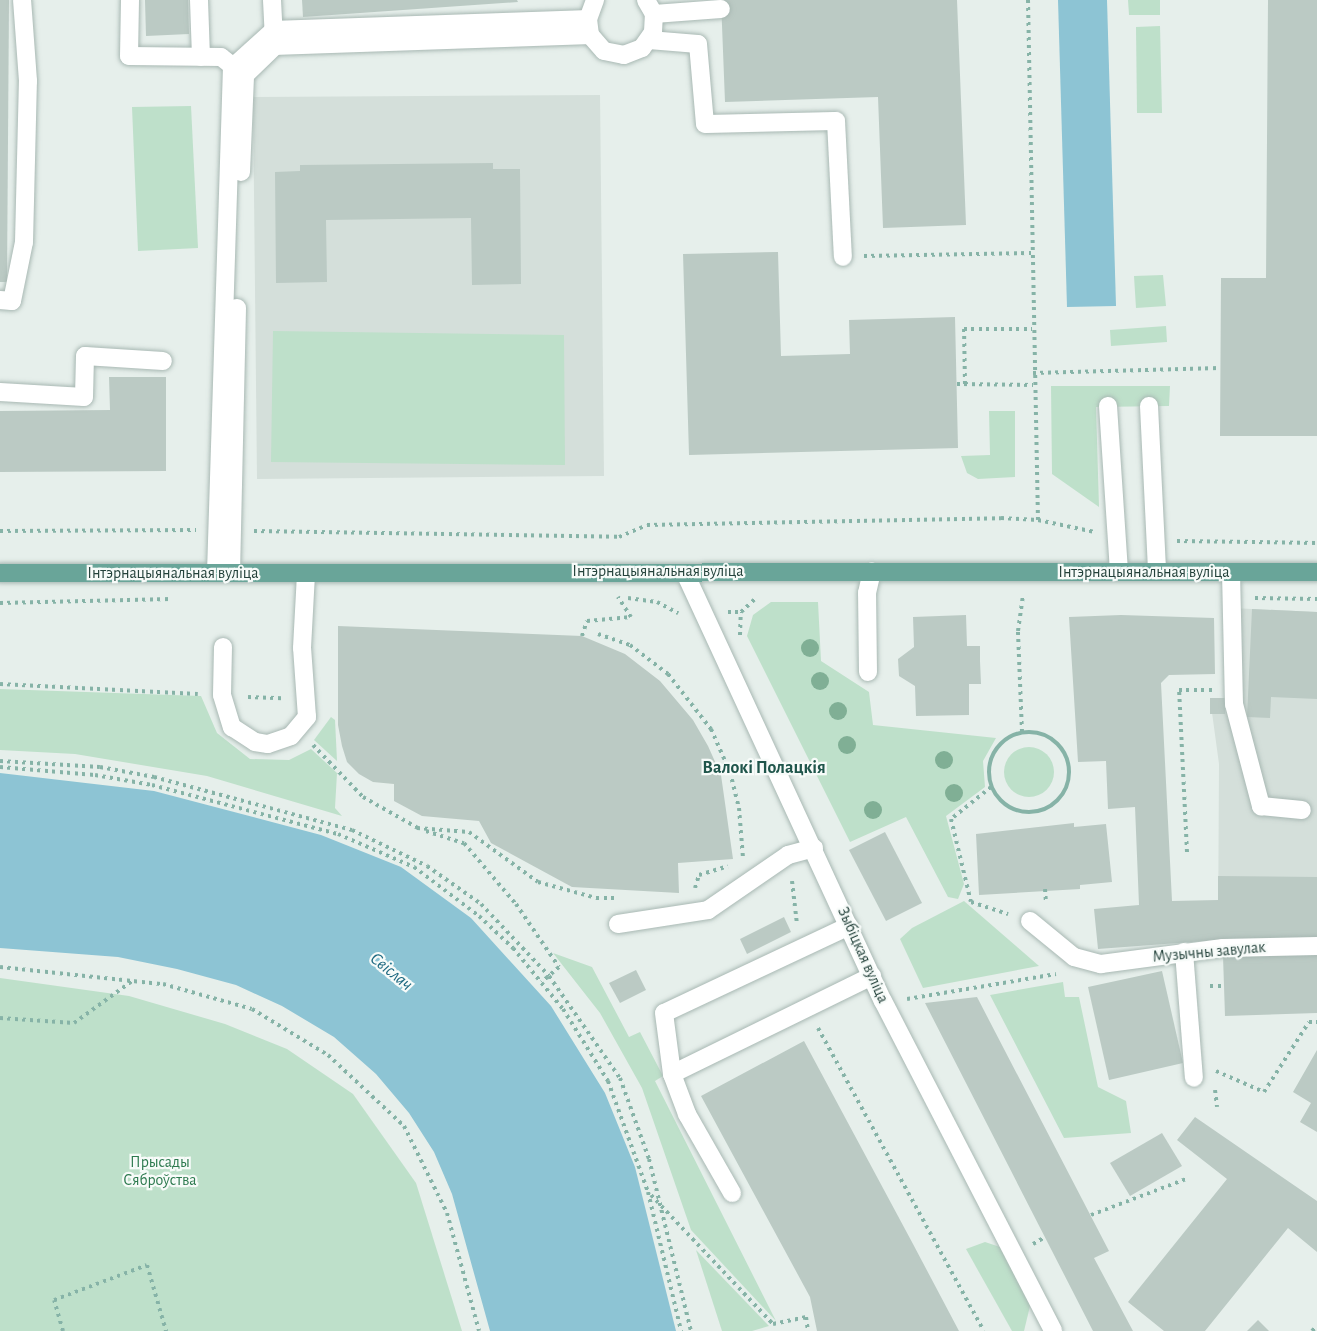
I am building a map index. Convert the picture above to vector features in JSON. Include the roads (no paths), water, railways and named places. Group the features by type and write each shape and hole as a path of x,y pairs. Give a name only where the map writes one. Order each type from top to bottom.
{"main road":[{"name":"Інтэрнацыянальная вуліца","path":"0,573 1317,572"}],"street":[{"path":"0,317 24,242 28,81 22,0"},
{"path":"130,0 129,56 221,57 238,72"},
{"path":"199,0 201,57"},
{"path":"272,0 274,38"},
{"path":"596,0 589,27 604,51 613,54 633,53 649,40 698,44 705,124 836,121 843,257"},
{"path":"649,40 650,7 721,9"},
{"path":"224,573 238,72 274,38 589,27"},
{"path":"0,392 84,397 85,356 163,361"},
{"path":"1108,406 1119,572"},
{"path":"1149,406 1157,572"},
{"path":"868,672 867,593 872,572"},
{"path":"1231,572 1234,704 1261,806 1302,810"},
{"path":"223,647 222,695 232,727 255,742 268,744 286,738 300,727 306,717 302,648 306,573"},
{"name":"Зыбіцкая вуліца","path":"685,573 872,976 1053,1331"},
{"path":"618,924 708,910 788,855 814,848"},
{"name":"Музычны завулак","path":"1030,921 1074,957 1101,964 1184,952 1317,945"},
{"path":"732,1193 687,1114 672,1074 664,1013 849,926"},
{"path":"1184,952 1194,1078"},
{"path":"672,1074 872,976"}],"water":[{"path":"1058,0 1107,0 1116,306 1067,307"},
{"name":"Свіслач","path":"0,773 154,791 321,835 401,867 471,918 551,1006 605,1093 635,1167 676,1331 490,1331 452,1194 434,1152 409,1113 376,1074 334,1037 282,1006 236,985 177,969 118,957 0,948"}],"district":[{"name":"Валокі Полацкія","path":"764,768"}],"park label":[{"name":"Прысады Сяброўства","path":"160,1171"}]}
